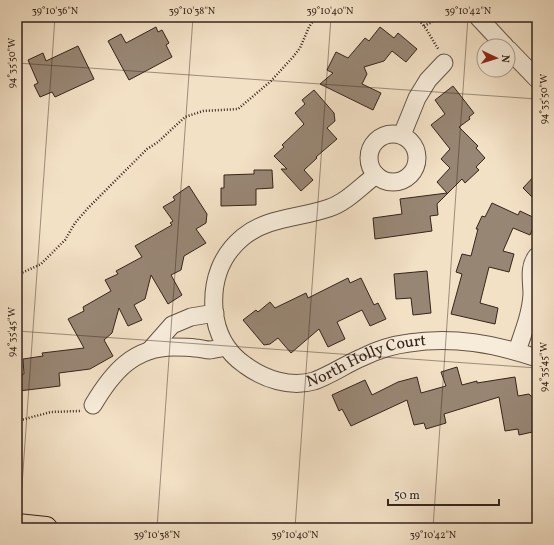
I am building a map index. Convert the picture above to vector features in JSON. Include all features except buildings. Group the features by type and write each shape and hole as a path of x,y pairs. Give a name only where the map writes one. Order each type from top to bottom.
{"highway":[{"path":"17,525 46,528"}],"street":[{"path":"478,17 498,38"},
{"path":"516,58 537,80"},
{"path":"402,135 417,98 428,80 444,63"},
{"path":"392,133 402,135 411,141 416,151 417,161 413,171 406,179 396,182 385,181 376,175 370,166 369,155 373,144 381,136 392,133"},
{"name":"North Holly Court","path":"376,175 349,198 330,208 258,227 243,237 224,260 214,284 214,313 216,323 226,347 236,359 262,376 278,381 295,383 313,381 363,356 383,349 407,343 433,340 461,341 490,345 517,351 537,358"},
{"path":"517,351 530,310 532,294 531,268 537,256"},
{"path":"150,350 172,325 191,317 214,313"},
{"path":"93,405 104,386 114,374 129,360 150,350 171,347 209,350 226,347"}],"path":[{"path":"17,275 41,264 65,240 75,223 88,208 147,150 185,117 202,112 238,110 271,81 300,48 309,27 316,17"},
{"path":"414,17 424,26 431,40 446,60 444,63"},
{"path":"424,26 432,22 436,17"},
{"path":"17,421 51,412 85,410 93,405"}]}
